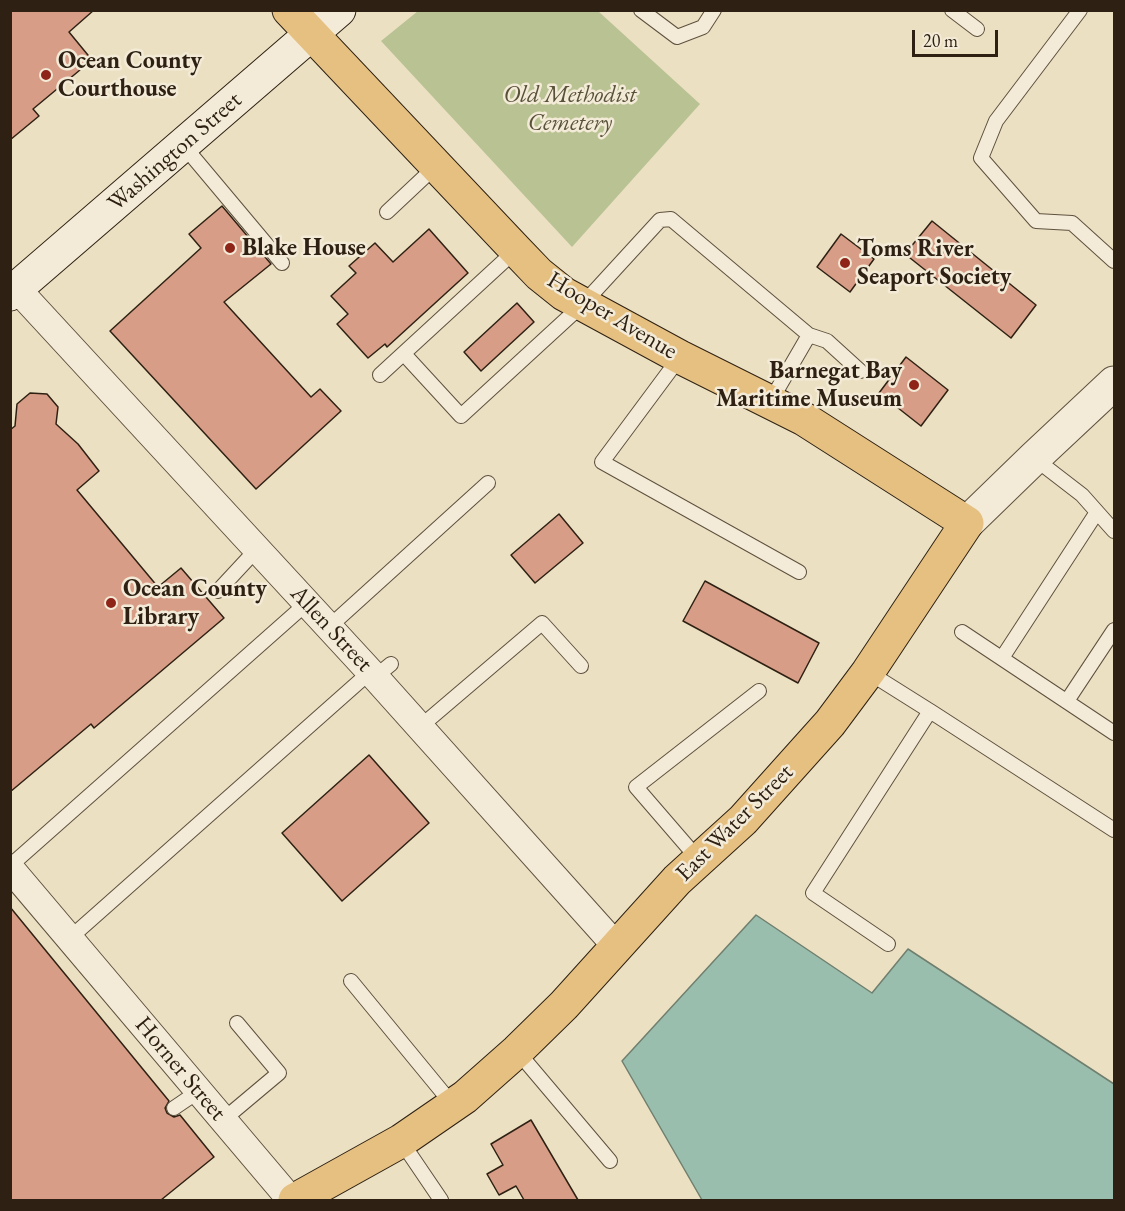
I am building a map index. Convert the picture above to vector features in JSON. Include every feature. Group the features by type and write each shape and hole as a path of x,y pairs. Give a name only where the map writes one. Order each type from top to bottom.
{"main road":[{"name":"Hooper Avenue","path":"289,10 539,274 564,294 680,357 804,419 967,523"},
{"name":"Washington Street","path":"14,291 339,10"},
{"name":"East Water Street","path":"292,1200 400,1141 465,1097 564,1005 678,880 743,820 830,723 868,672 967,523 1114,383"}],"street":[{"name":"Allen Street","path":"14,291 329,627 379,671 420,727 617,947"},
{"name":"Horner Street","path":"10,867 292,1200"}],"lane":[{"path":"641,10 677,37 703,27 714,10"},
{"path":"952,10 977,29"},
{"path":"1080,10 996,121 981,158 1036,220 1072,223 1114,261"},
{"path":"183,145 282,263"},
{"path":"387,212 436,165"},
{"path":"404,354 461,416 582,305 660,220 671,219 809,335 827,341 860,371"},
{"path":"380,375 516,250"},
{"path":"770,402 809,335"},
{"path":"680,357 602,462 799,572"},
{"path":"1034,458 1082,495 1114,531"},
{"path":"329,627 488,483"},
{"path":"1002,658 1097,512"},
{"path":"218,591 257,549"},
{"path":"10,867 307,603"},
{"path":"420,727 542,623 581,666"},
{"path":"1067,701 1114,630"},
{"path":"962,632 1114,733"},
{"path":"70,938 379,671"},
{"path":"868,672 1114,830"},
{"path":"699,860 636,787 759,691"},
{"path":"888,944 813,894 930,711"},
{"path":"351,981 453,1105"},
{"path":"223,1120 279,1073 237,1023"},
{"path":"517,1051 610,1161"},
{"path":"174,1108 199,1091"},
{"path":"400,1141 441,1200"}],"green space":[{"name":"Old Methodist Cemetery","path":"418,11 598,11 700,104 572,247 381,41"}],"shaded area":[{"path":"756,915 872,993 908,949 1114,1084 1114,1200 702,1200 622,1061"}],"building":[{"name":"Ocean County Courthouse","path":"10,10 94,10 69,32 92,60 33,109 39,116 10,140"},
{"path":"222,206 271,264 224,302 311,397 320,389 341,411 256,489 110,331 201,248 189,234"},
{"path":"932,221 1036,305 1011,338 905,254"},
{"path":"429,229 468,273 387,347 385,344 368,358 337,324 348,314 331,296 356,273 349,266 375,243 393,262"},
{"name":"Toms River Seaport Society","path":"841,234 874,259 850,292 817,267"},
{"path":"517,303 534,322 481,371 464,352"},
{"path":"906,357 948,390 921,426 879,393"},
{"name":"Ocean County Library","path":"30,393 47,394 58,407 56,424 78,444 99,471 77,490 158,587 181,568 224,618 94,728 91,724 10,792 10,430 15,426 17,404"},
{"path":"559,514 583,543 535,583 511,555"},
{"path":"705,581 819,643 798,683 683,621"},
{"path":"369,755 429,823 342,901 282,833"},
{"path":"10,907 169,1101 165,1108 167,1113 174,1117 180,1115 214,1157 161,1200 10,1200"},
{"path":"531,1120 578,1200 524,1200 516,1186 499,1195 487,1174 503,1165 491,1144"}],"place":[{"name":"Ocean County Courthouse","path":"46,75"},
{"name":"Blake House","path":"230,248"},
{"name":"Toms River Seaport Society","path":"845,263"},
{"name":"Barnegat Bay Maritime Museum","path":"914,385"},
{"name":"Ocean County Library","path":"111,603"}]}
